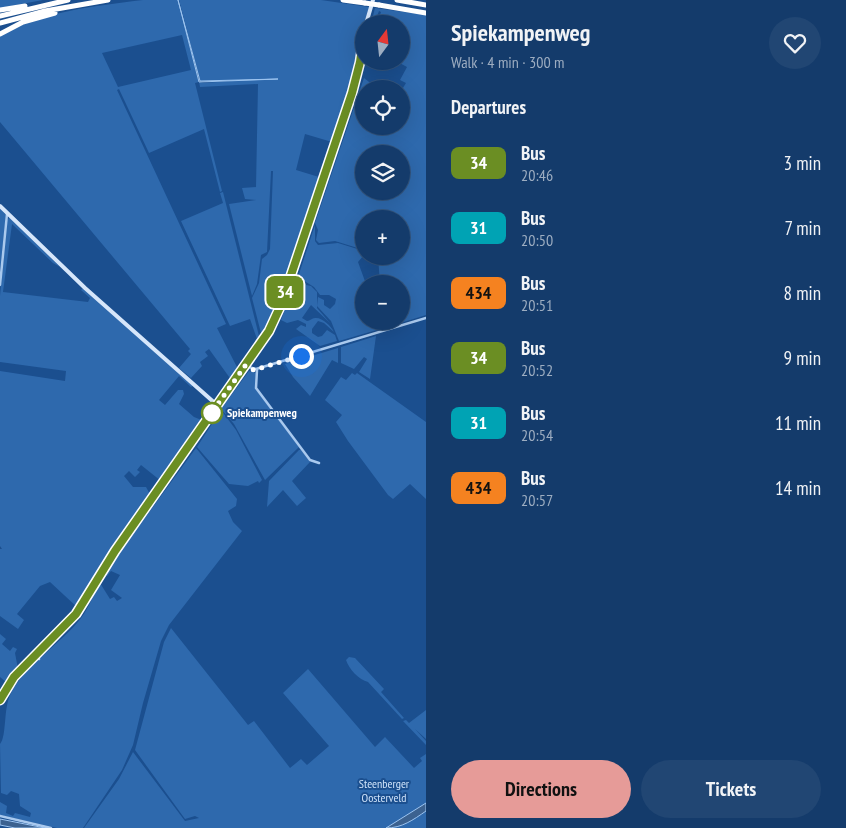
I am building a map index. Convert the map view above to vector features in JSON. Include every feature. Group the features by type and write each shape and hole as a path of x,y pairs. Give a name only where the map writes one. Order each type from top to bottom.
{"highway":[{"path":"0,10 68,0"},
{"path":"0,23 108,0"},
{"path":"343,0 426,13"},
{"path":"398,0 426,4"},
{"path":"0,34 27,20 89,3"},
{"path":"0,16 47,4"}],"main road":[{"path":"369,15 373,0"},
{"path":"0,700 8,684 76,614 115,551 269,331 281,305 359,70"},
{"path":"0,206 85,288 217,405"}],"street":[{"path":"0,285 8,213"},
{"path":"245,366 256,369 426,318"},
{"path":"256,369 256,388 310,460 319,463"},
{"path":"35,655 38,659"},
{"path":"0,816 51,828"}],"green space":[{"path":"0,0 43,0 0,8"},
{"path":"143,0 178,0 199,82 195,83 222,191 220,192 204,129 149,153 119,89 117,90 226,324 217,328 239,371 232,381 209,349 205,352 208,356 200,362 202,366 191,378 179,368 191,354 188,351 190,349 0,122 0,36 51,15 88,7","holes":["182,35 191,70 118,87 102,53"]},
{"path":"179,0 321,0 369,7 367,15 355,15 355,77 332,142 305,134 296,170 319,177 282,296 262,337 252,298 259,283 262,259 270,249 273,171 271,171 267,252 261,255 257,284 252,296 229,204 256,200 245,199 242,188 256,187 258,84 200,87 199,82 246,80 200,81"},
{"path":"375,8 426,15 426,315 410,320 410,275 379,275 379,265 410,265 410,210 355,210 355,247 335,241 319,243 316,240 318,230 315,223 355,105 355,135 410,135 410,80 400,80 405,70 410,70 410,15 380,15 381,12 379,11 377,15 373,15"},
{"path":"341,124 345,125 279,319 275,325"},
{"path":"223,192 260,340 250,354 248,352 257,339 250,319 230,326 181,221 223,203 220,193"},
{"path":"0,208 6,215 0,271"},
{"path":"10,217 60,267 53,263 12,224 3,292 88,302 90,298 81,290 83,288 194,385 191,387 179,376 159,400 165,405 178,390 183,390 184,394 179,404 194,417 204,421 161,481 141,465 137,470 140,472 135,477 129,471 124,476 133,487 146,487 151,496 108,558 78,608 50,582 40,586 17,614 24,620 18,629 0,616 0,549 2,549 0,546 0,371 65,381 66,371 0,362 0,296 7,220"},
{"path":"315,225 315,241 318,245 338,243 355,248 355,265 359,265 363,275 355,275 355,330 377,330 339,341 331,321 317,306 318,297 324,300 324,305 330,309 335,304 336,299 329,295 320,295 314,287 298,277"},
{"path":"297,278 303,280 306,285 311,286 317,292 317,308 330,323 311,305 302,318 307,321 315,318 323,320 334,332 324,323 318,321 312,329 312,333 318,337 322,336 327,330 335,335 337,341 320,346 296,329 301,325 306,327 306,324 298,320 287,323 281,320"},
{"path":"376,336 370,379 359,372 367,359 364,357 354,369 341,363 341,347"},
{"path":"338,348 338,363 332,360 310,396 293,377 285,364"},
{"path":"249,371 256,373 255,388 299,447 265,480 234,424 221,409"},
{"path":"352,373 355,375 357,373 426,422 426,499 410,484 393,499 388,495 336,422 342,415 325,400 341,377 346,380"},
{"path":"221,410 236,430 262,480 259,483 258,481 248,486 229,484 197,447"},
{"path":"191,445 194,447 156,498 155,497"},
{"path":"196,448 237,499 236,506 228,511 233,522 242,531 169,625 161,641 133,745 122,770 83,828 57,828 0,815 0,802 7,806 6,813 13,816 15,813 30,817 31,813 20,806 19,794 11,791 7,795 1,793 0,744 4,735 7,706 11,693 24,674 81,618 100,583 110,599 114,597 117,601 122,598 111,590 120,575 111,571 107,576 104,574"},
{"path":"299,450 310,462 292,481 306,498 297,506 283,490 267,507 269,481"},
{"name":"Steenberger Oosterveld","path":"171,628 248,725 254,721 290,768 301,759 307,765 329,746 283,693 308,669 375,747 385,737 414,768 422,761 420,758 426,754 426,828 84,828 119,779 133,752 185,821 199,818 195,816 185,819 135,750 164,642"},
{"path":"0,634 6,639 2,644 10,651 13,647 17,649 15,653 18,669 6,682 0,677"},
{"path":"349,657 355,658 384,689 381,692 404,718 402,719 368,682 355,674 346,660"},
{"path":"426,710 426,739 415,729 426,741 426,745 403,721 406,720 409,723"}],"shaded area":[{"path":"178,0 200,81 278,79 199,82"},
{"path":"426,803 426,811 417,817 402,825 386,828"},
{"path":"0,819 45,828 15,828 0,825"}],"bus line":[{"name":"34","path":"0,700 5,688 14,677 76,614 115,551 269,331 281,305 359,70"}],"place":[{"name":"Spiekampenweg","path":"212,413"}],"route":[{"path":"212,413 210,415 245,366 250,370 254,370 301,356"}]}
